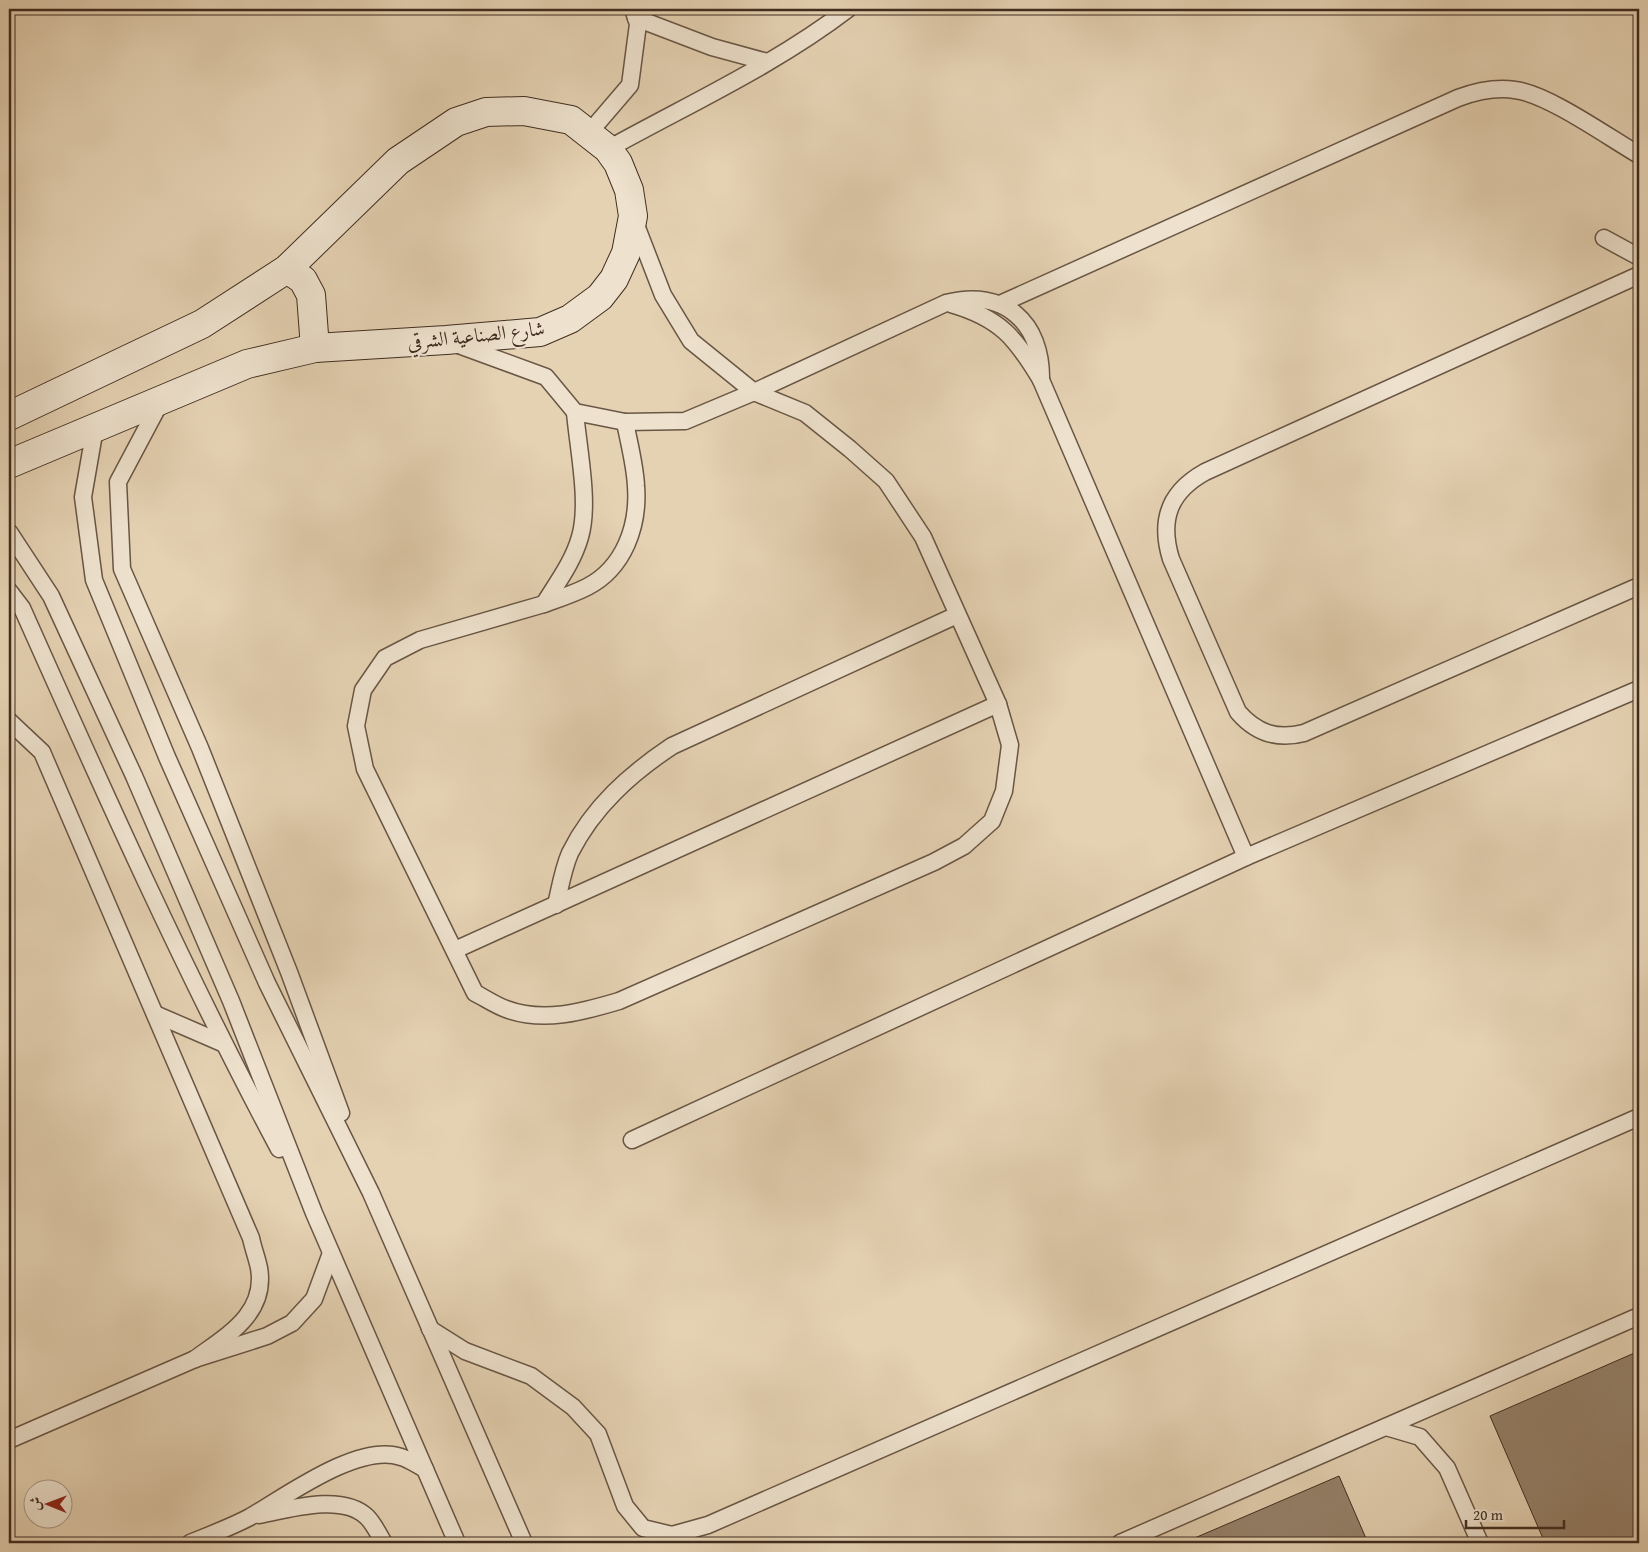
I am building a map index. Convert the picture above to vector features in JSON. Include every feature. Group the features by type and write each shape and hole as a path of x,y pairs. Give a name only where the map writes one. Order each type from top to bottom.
{"main road":[{"name":"شارع الصناعية الشرقي","path":"9,416 202,324 287,269 398,161 456,122 486,112 524,111 571,120 598,141 618,163 629,190 633,216 626,253 614,279 600,297 570,319 540,332 315,348 247,364 9,464"},
{"path":"287,269 303,280 311,296 315,348"}],"lane":[{"path":"598,141 767,62 815,34 848,9"},
{"path":"635,14 712,46 767,62"},
{"path":"598,141 630,85 638,24 635,14"},
{"path":"1000,304 1440,106 1479,91 1501,89 1531,94 1639,155"},
{"path":"625,422 636,486 633,520 627,547 610,569 588,586 544,604 420,640 385,658 363,690 356,726 365,769 475,992 505,1009 538,1018 587,1011 619,1001 934,862 964,846 992,821 1004,791 1010,745 998,704 923,537 886,482 850,448 806,413 754,392 691,341 663,295 633,216"},
{"path":"1604,238 1639,258"},
{"path":"1639,275 1205,472 1191,480 1180,491 1171,505 1165,532 1171,559 1238,712 1256,729 1280,736 1304,733 1639,586"},
{"path":"575,412 625,422 685,421 754,392 946,303 973,299 1000,304 1016,314 1028,328 1037,344 1041,362 1041,380"},
{"path":"946,303 988,317 1018,346 1041,380 1246,857"},
{"path":"446,340 546,376 575,412 584,508 580,536 571,561 544,604"},
{"path":"162,400 118,482 122,569 200,748 282,954 371,1193 524,1543"},
{"path":"95,428 83,497 94,580 166,757 267,984 371,1193"},
{"path":"9,532 51,596 134,776 231,1002 314,1213 456,1543"},
{"path":"9,592 22,608 102,788 222,1043 314,1213"},
{"path":"556,905 570,854 589,822 612,792 640,767 672,746 957,615"},
{"path":"632,1140 1246,857 1639,689"},
{"path":"455,950 998,704"},
{"path":"9,721 42,752 251,1238 259,1270 257,1298 243,1323 195,1359"},
{"path":"154,1014 222,1043"},
{"path":"430,1330 465,1351 531,1376 573,1408 598,1434 625,1506 643,1528 672,1535 726,1517 1639,1117"},
{"path":"9,1440 195,1359 267,1336 292,1323 314,1298 331,1253"},
{"path":"1120,1543 1639,1316"},
{"path":"1386,1427 1420,1438 1448,1468 1480,1543"},
{"path":"190,1543 250,1517 292,1490 334,1468 375,1455 400,1456 424,1469"},
{"path":"250,1517 316,1504 342,1505 367,1517 384,1543"}],"building":[{"path":"1639,1351 1639,1543 1545,1543 1490,1416"},
{"path":"1339,1476 1368,1543 1183,1543"}]}
